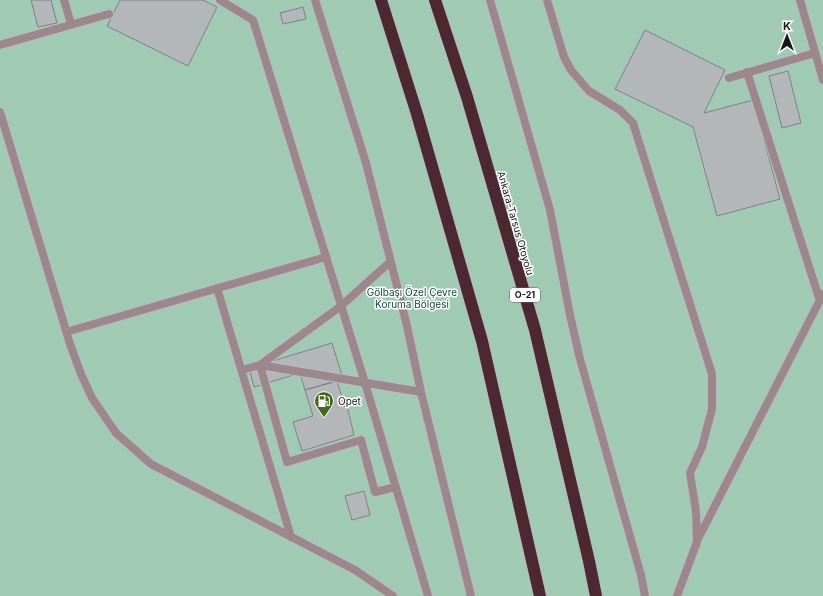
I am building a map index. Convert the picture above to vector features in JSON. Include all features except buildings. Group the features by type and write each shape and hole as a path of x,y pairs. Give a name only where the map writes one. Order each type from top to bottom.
{"highway":[{"path":"381,0 417,114 482,341 540,596"},
{"name":"Ankara-Tarsus Otoyolu","path":"435,0 467,97 535,330 596,596"}],"lane":[{"path":"64,0 71,24"},
{"path":"220,0 253,20 366,383 428,596"},
{"path":"315,0 366,163 471,596"},
{"path":"490,0 550,210 580,359 641,575 645,596"},
{"path":"548,0 564,57 572,70 589,91 620,110 633,123 712,374 712,409 702,447 690,473 696,511 697,542"},
{"path":"800,0 823,80"},
{"path":"0,45 109,14"},
{"path":"729,78 815,52"},
{"path":"677,596 697,542 822,298 748,72"},
{"path":"0,112 66,332 81,374 92,398 116,433 151,464 355,570 394,596"},
{"path":"66,332 326,256"},
{"path":"242,370 260,364 341,306 390,262"},
{"path":"217,288 291,537"},
{"path":"260,364 421,392"},
{"path":"260,364 287,462 361,440 375,492 396,486"}],"green space":[{"name":"Gölbaşı Özel Çevre Koruma Bölgesi","path":"0,0 823,0 823,596 0,596"}],"place":[{"name":"Opet","path":"324,418"}]}
